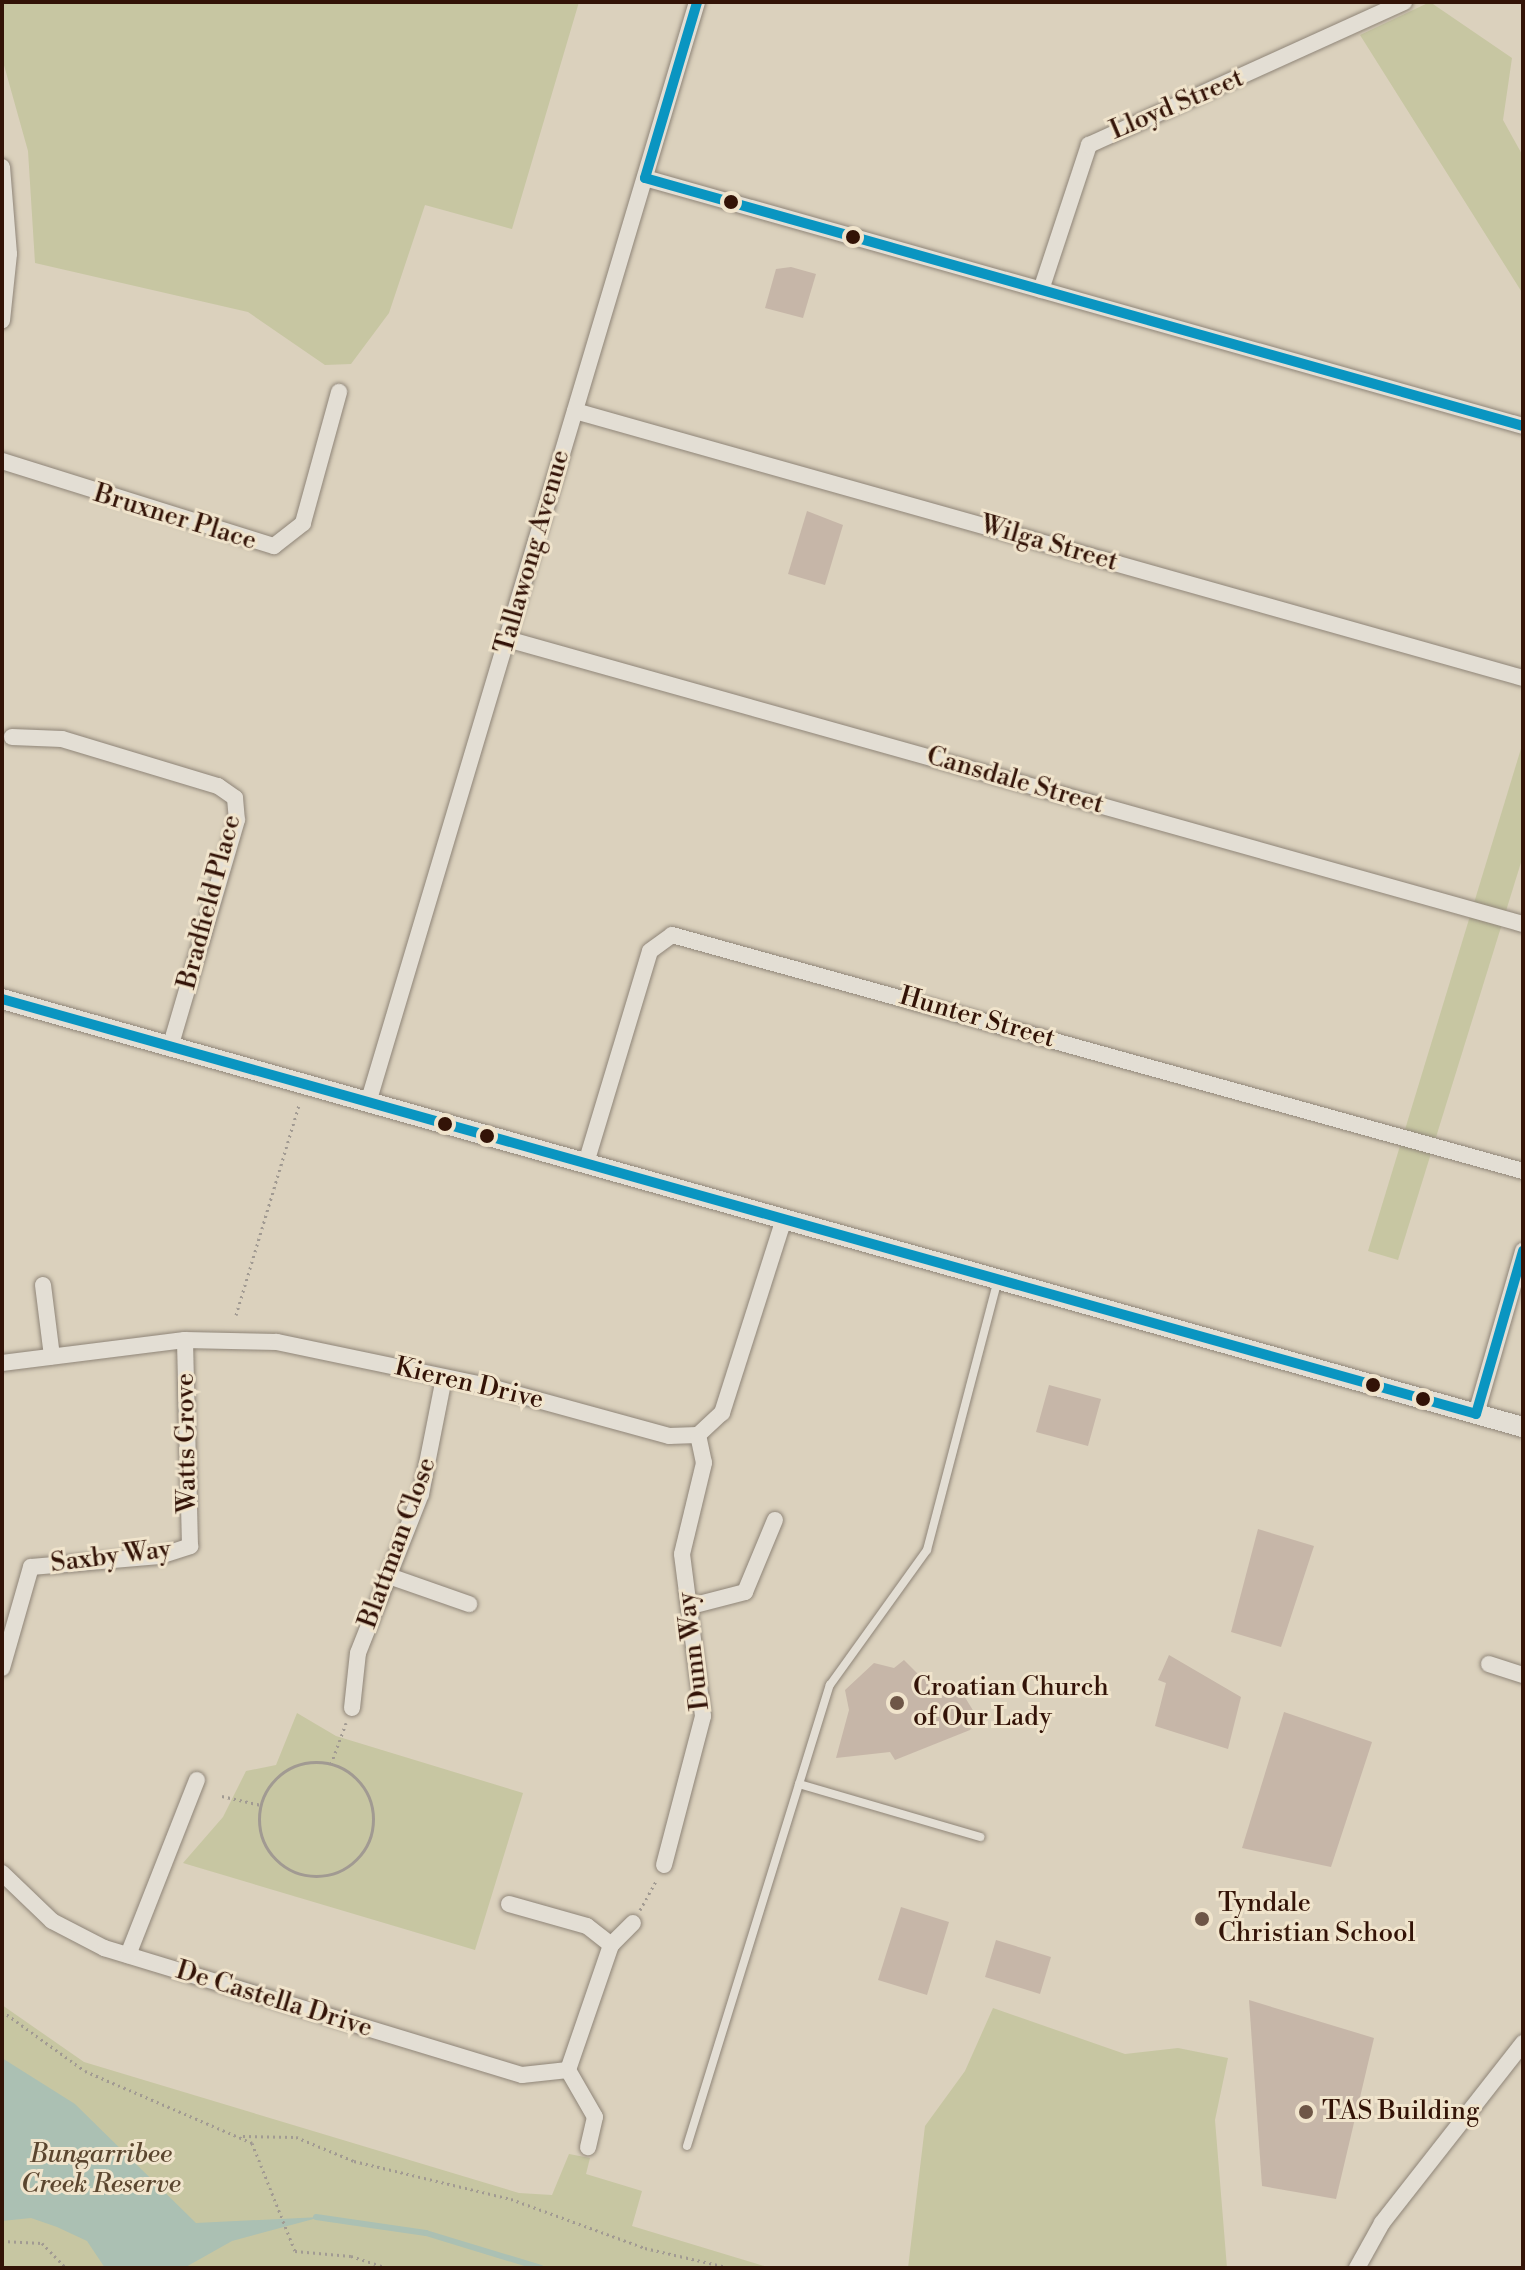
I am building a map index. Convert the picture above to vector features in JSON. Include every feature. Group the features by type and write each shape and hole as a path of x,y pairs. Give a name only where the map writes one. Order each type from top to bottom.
{"street":[{"name":"Tallawong Avenue","path":"368,1103 697,2"},
{"name":"Lloyd Street","path":"1041,290 1089,145 1404,2"},
{"path":"2,167 9,254 2,321"},
{"path":"645,178 1523,426"},
{"name":"Bruxner Place","path":"2,461 274,546 303,523 339,392"},
{"name":"Wilga Street","path":"575,411 1523,678"},
{"name":"Cansdale Street","path":"507,639 1523,924"},
{"name":"Bradfield Place","path":"12,737 62,739 218,786 235,798 237,820 170,1047"},
{"name":"Hunter Street","path":"586,1163 650,951 672,935 1523,1171"},
{"path":"2,999 1523,1427"},
{"path":"698,1435 722,1413 784,1219"},
{"path":"1476,1414 1523,1251"},
{"path":"43,1285 52,1356"},
{"name":"Kieren Drive","path":"2,1363 185,1340 277,1342 444,1378 669,1436 698,1435"},
{"name":"Watts Grove","path":"185,1340 190,1546"},
{"name":"Blattman Close","path":"352,1708 358,1653 421,1494 444,1378"},
{"name":"Dunn Way","path":"664,1865 701,1738 691,1606 682,1554 704,1463 698,1435"},
{"path":"691,1606 745,1592 775,1520"},
{"name":"Saxby Way","path":"2,1668 31,1567 160,1556 190,1546"},
{"path":"389,1576 469,1604"},
{"path":"1489,1664 1523,1675"},
{"path":"128,1955 197,1780"},
{"name":"De Castella Drive","path":"2,1873 52,1921 128,1955 522,2075 568,2070"},
{"path":"509,1904 587,1926 611,1945"},
{"path":"588,2147 595,2117 568,2070 611,1945 633,1923"},
{"path":"1357,2268 1382,2223 1523,2043"}],"lane":[{"path":"687,2146 830,1685 927,1550 998,1280"},
{"path":"799,1784 980,1837"}],"path":[{"path":"236,1315 299,1105"},
{"path":"331,1764 352,1708"},
{"path":"305,1763 331,1764 354,1777 372,1811 371,1837 350,1865 316,1877 282,1866 261,1838 260,1805 280,1774 305,1763"},
{"path":"222,1796 260,1805"},
{"path":"633,1923 664,1865"},
{"path":"2,2011 70,2063 243,2136 257,2147 287,2239 295,2251 388,2268"},
{"path":"243,2136 296,2137 354,2161 511,2199 645,2248 731,2268"},
{"path":"2,2241 42,2243 66,2268"}],"green space":[{"path":"2,2 579,2 512,229 425,205 389,313 351,364 325,365 248,312 35,263 28,151 2,58"},
{"path":"1430,2 1512,58 1503,120 1523,156 1523,294 1360,35"},
{"path":"1523,742 1523,856 1398,1260 1368,1251"},
{"path":"297,1713 336,1736 523,1793 475,1950 183,1863 223,1817 246,1771 276,1765"},
{"name":"Bungarribee Creek Reserve","path":"2,2005 84,2062 519,2193 552,2195 569,2154 590,2158 586,2174 642,2191 632,2226 771,2268 2,2268"},
{"path":"993,2008 1125,2054 1178,2048 1228,2058 1215,2120 1227,2268 908,2268 925,2126 965,2071"}],"shaded area":[{"path":"2,2058 75,2104 196,2223 321,2217 232,2241 184,2268 105,2268 87,2241 57,2227 31,2218 2,2221"}],"building":[{"path":"791,267 816,274 803,318 765,308 776,269"},
{"path":"807,511 843,525 825,585 788,574"},
{"path":"1049,1385 1101,1399 1088,1446 1036,1432"},
{"path":"1258,1529 1314,1546 1281,1647 1231,1632"},
{"path":"1169,1655 1241,1697 1228,1749 1155,1726 1166,1683 1158,1680"},
{"path":"904,1660 920,1676 960,1689 977,1717 970,1730 895,1760 890,1752 836,1758 849,1710 845,1690 874,1663 894,1668"},
{"path":"1284,1712 1372,1742 1331,1867 1242,1848"},
{"path":"901,1907 949,1922 927,1995 878,1980"},
{"path":"996,1940 1051,1957 1040,1994 985,1977"},
{"name":"TAS Building","path":"1249,2000 1374,2038 1336,2199 1262,2186"}],"waterway":[{"path":"316,2217 426,2233 541,2268"}],"transit line":[{"path":"645,178 697,2"},
{"path":"645,178 1523,426"},
{"path":"2,999 1476,1414"},
{"path":"1476,1414 1523,1251"}],"place":[{"name":"Croatian Church of Our Lady","path":"897,1703"},
{"name":"Tyndale Christian School","path":"1202,1919"},
{"name":"TAS Building","path":"1306,2112"}]}
